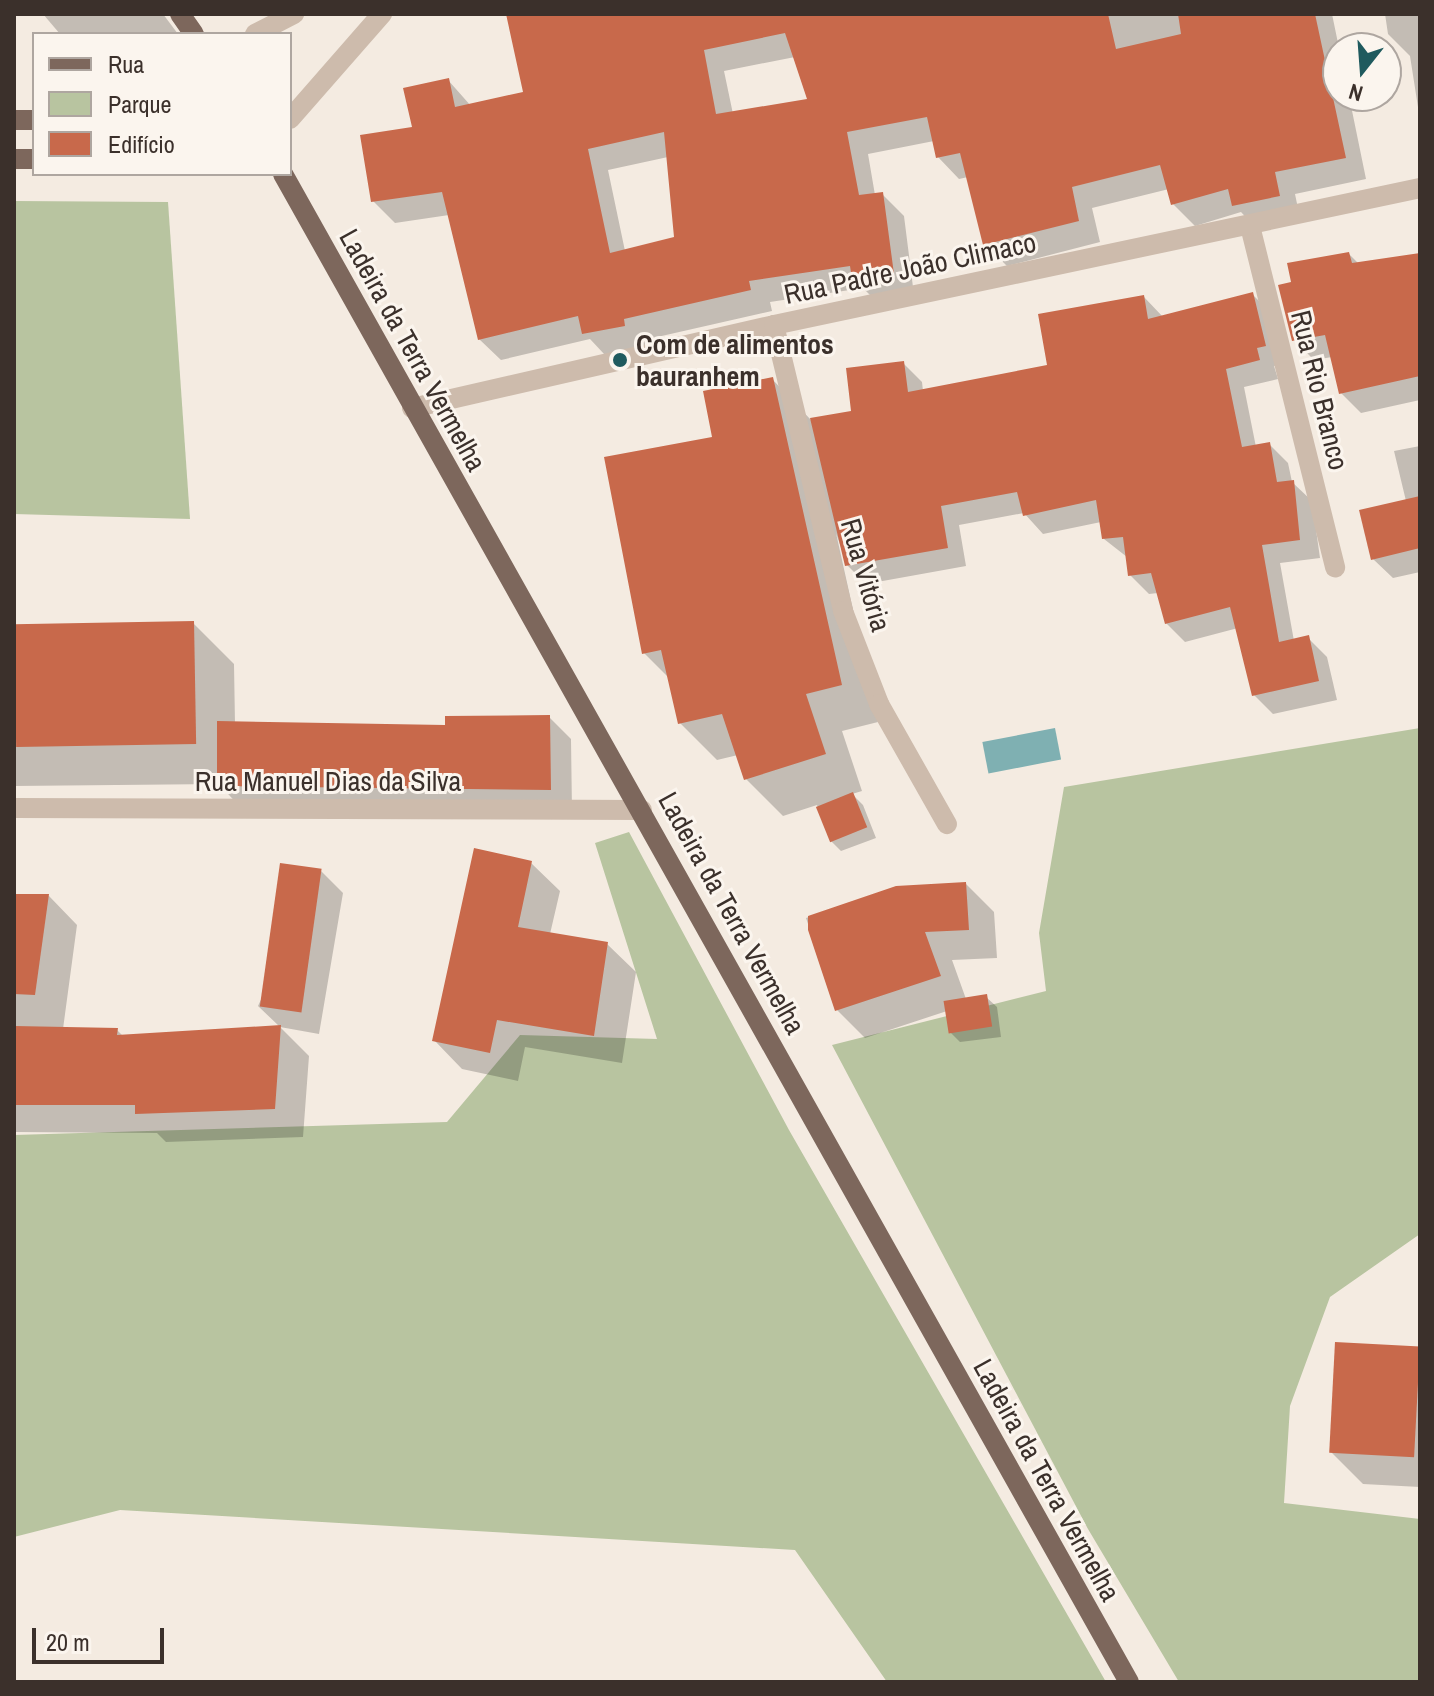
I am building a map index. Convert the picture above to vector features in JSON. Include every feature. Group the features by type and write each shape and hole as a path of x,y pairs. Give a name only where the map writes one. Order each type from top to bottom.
{"main road":[{"path":"180,14 193,32"},
{"name":"Ladeira da Terra Vermelha","path":"284,176 412,408 642,810 1007,1471 1129,1682"}],"street":[{"path":"259,32 294,14"},
{"path":"292,117 382,14"},
{"name":"Rua Padre João Climaco","path":"412,408 774,325 1420,188"},
{"name":"Rua Rio Branco","path":"1250,226 1335,568"},
{"name":"Rua Vitória","path":"774,325 843,611 879,704 947,824"},
{"name":"Rua Manuel Dias da Silva","path":"14,808 642,810"}],"green space":[{"path":"14,201 168,202 190,519 14,514"},
{"path":"1420,728 1420,1234 1330,1297 1290,1406 1284,1503 1420,1519 1420,1682 1179,1682 1088,1529 832,1045 1046,991 1039,933 1064,787"},
{"path":"629,832 789,1130 1106,1682 887,1682 795,1550 120,1510 14,1537 14,1135 447,1122 520,1035 657,1039 595,843"}],"water":[{"path":"1055,728 1061,759 988,774 982,742"}],"building":[{"path":"506,14 1108,14 1116,49 1181,34 1178,14 1315,14 1322,47 1322,112 1336,112 1346,158 1275,172 1280,196 1232,206 1228,189 1171,205 1160,165 1072,187 1079,221 983,245 960,153 936,158 927,117 847,132 859,195 883,192 894,274 852,279 850,266 749,281 751,290 624,319 625,326 582,334 578,316 478,340 442,192 371,202 360,135 412,127 403,88 449,78 455,107 523,92","holes":["785,33 807,99 716,114 704,50","664,132 674,237 610,253 588,149"]},
{"path":"1349,252 1352,263 1420,253 1420,376 1339,394 1325,335 1292,341 1278,285 1291,282 1287,263"},
{"path":"1253,292 1266,346 1257,348 1260,360 1226,369 1242,447 1270,442 1277,482 1294,480 1300,540 1262,545 1279,642 1309,635 1319,681 1252,696 1230,607 1165,624 1151,573 1128,576 1123,537 1102,539 1096,500 1023,516 1017,492 941,506 948,548 845,566 810,418 851,411 846,368 904,361 908,392 1047,365 1038,314 1144,295 1148,319"},
{"path":"773,377 842,685 806,694 826,754 744,780 722,714 678,724 661,650 642,654 604,457 712,437 703,391"},
{"path":"1420,496 1420,548 1371,560 1359,510"},
{"path":"194,621 196,744 16,747 14,624"},
{"path":"550,715 551,790 217,786 217,721 445,725 445,716"},
{"path":"853,792 867,827 830,842 816,807"},
{"path":"474,848 532,861 518,927 608,942 594,1036 497,1020 490,1053 432,1041"},
{"path":"280,863 322,869 301,1012 260,1007"},
{"path":"966,882 969,930 925,932 941,976 835,1011 808,930 808,916 896,886"},
{"path":"14,894 49,894 35,995 14,994"},
{"path":"987,994 992,1027 949,1033 944,1001"},
{"path":"281,1025 275,1109 135,1114 135,1105 14,1105 14,1026 118,1028 117,1035"},
{"path":"1335,1342 1420,1346 1414,1457 1329,1453"}],"place":[{"name":"Com de alimentos bauranhem","path":"620,360"}]}
